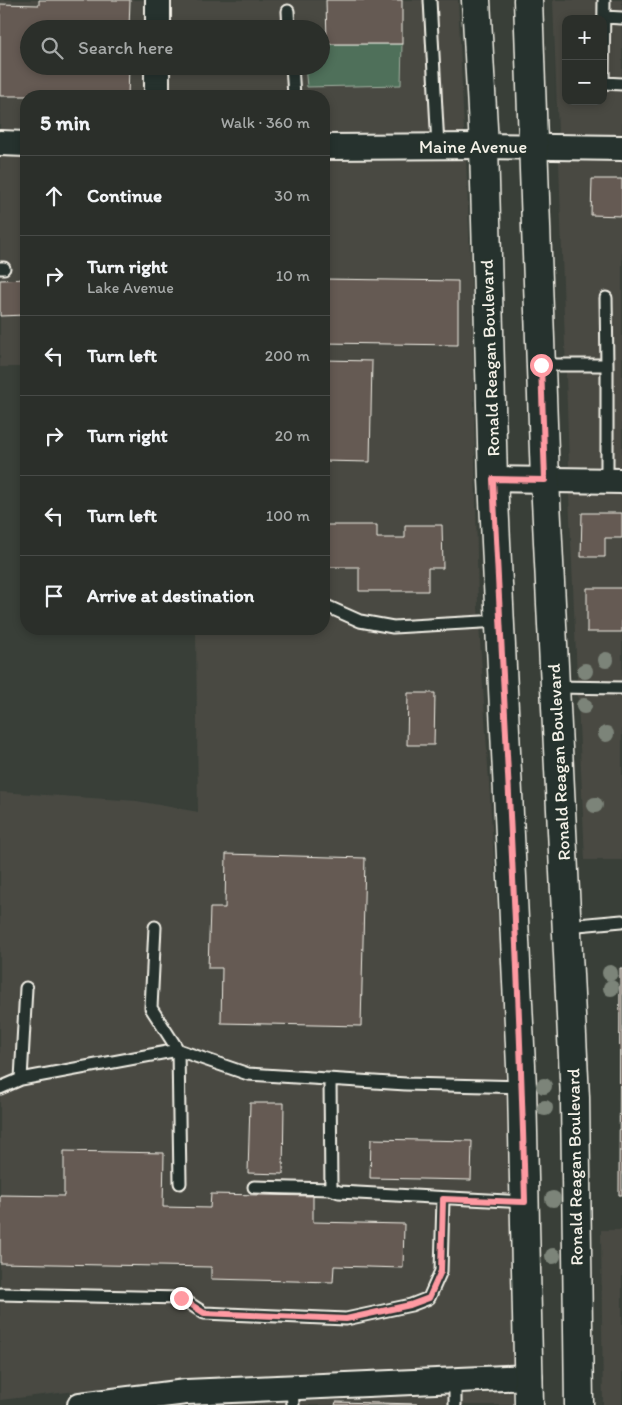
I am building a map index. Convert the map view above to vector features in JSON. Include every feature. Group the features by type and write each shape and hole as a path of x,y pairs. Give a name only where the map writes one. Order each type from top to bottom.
{"main road":[{"name":"Ronald Reagan Boulevard","path":"476,0 484,146 493,479 522,1087 530,1377 529,1405"},
{"name":"Ronald Reagan Boulevard","path":"528,0 545,480 575,1098 579,1405"}],"street":[{"path":"158,0 158,20"},
{"path":"157,90 158,75"},
{"path":"0,143 20,144"},
{"name":"Maine Avenue","path":"330,147 484,146 622,148"},
{"path":"493,479 614,481"},
{"path":"80,1405 293,1396 455,1381 530,1377"}],"lane":[{"path":"430,0 438,146"},
{"path":"604,0 604,15"},
{"path":"288,11 288,20"},
{"path":"607,18 622,18"},
{"path":"603,60 603,83 622,84"},
{"path":"293,75 294,90"},
{"path":"606,298 607,365 614,481"},
{"path":"541,365 607,365"},
{"path":"330,608 360,621 394,627 500,621"},
{"path":"556,687 622,688"},
{"path":"567,926 622,921"},
{"path":"155,927 152,1008 178,1050 180,1183"},
{"path":"21,1079 26,988"},
{"path":"0,1088 21,1079 178,1050 248,1074 406,1084 522,1087"},
{"path":"330,1079 331,1189"},
{"path":"254,1187 331,1189 339,1192 443,1199 525,1202"},
{"path":"0,1294 181,1298 204,1313 346,1319 410,1305 429,1298 441,1271 443,1199"},
{"path":"455,1381 455,1405"}],"shaded area":[{"path":"0,0 146,0 145,20 20,20 20,75 145,75 145,90 20,90 20,129 0,129"},
{"path":"170,0 458,0 464,132 330,133 330,90 169,90 170,75 330,75 330,20 170,20"},
{"path":"553,0 622,0 622,134 558,133"},
{"path":"0,157 20,158 20,367 0,367"},
{"path":"466,160 472,302 478,608 503,1004 514,1297 513,1364 186,1378 0,1400 0,792 137,801 198,812 196,635 330,635 330,161"},
{"path":"559,161 622,162 622,467 569,466"},
{"path":"569,494 622,495 622,860 585,860"},
{"path":"601,1230 622,1230 622,1405 603,1405"},
{"path":"513,1392 513,1405 211,1405"}],"green space":[{"path":"330,44 402,44 401,85 307,87 306,75 330,75"}],"building":[{"path":"39,0 130,0 129,20 20,20 20,75 129,75 128,90 20,90 20,96 0,96 0,4 39,5"},
{"path":"326,0 402,0 402,44 330,44 330,20 326,20"},
{"path":"592,179 622,179 622,216 591,215"},
{"path":"20,279 20,315 0,316 0,280"},
{"path":"330,279 458,281 458,345 330,343"},
{"path":"330,360 372,361 370,462 330,461"},
{"path":"582,513 622,513 622,538 605,538 605,557 581,557"},
{"path":"330,525 377,525 377,538 405,538 405,525 442,525 443,568 428,568 428,591 359,591 359,567 330,567"},
{"path":"587,588 622,588 622,632 587,632"},
{"path":"408,693 435,693 434,745 407,745"},
{"path":"226,854 365,858 361,1026 221,1023 222,968 208,968 210,908 225,908"},
{"path":"620,968 622,968 622,1195 619,1195"},
{"path":"250,1103 284,1103 283,1174 248,1173"},
{"path":"371,1139 472,1141 471,1180 370,1178"},
{"path":"64,1151 164,1153 163,1207 210,1208 211,1194 313,1196 313,1222 404,1224 403,1268 334,1266 333,1282 211,1279 211,1267 0,1263 0,1195 64,1196"},
{"path":"336,1402 417,1404 417,1405 335,1405"}],"route":[{"path":"181,1298 204,1313 346,1319 410,1305 429,1298 441,1271 443,1199 525,1202 522,1087 493,479 545,480 541,365"}]}
